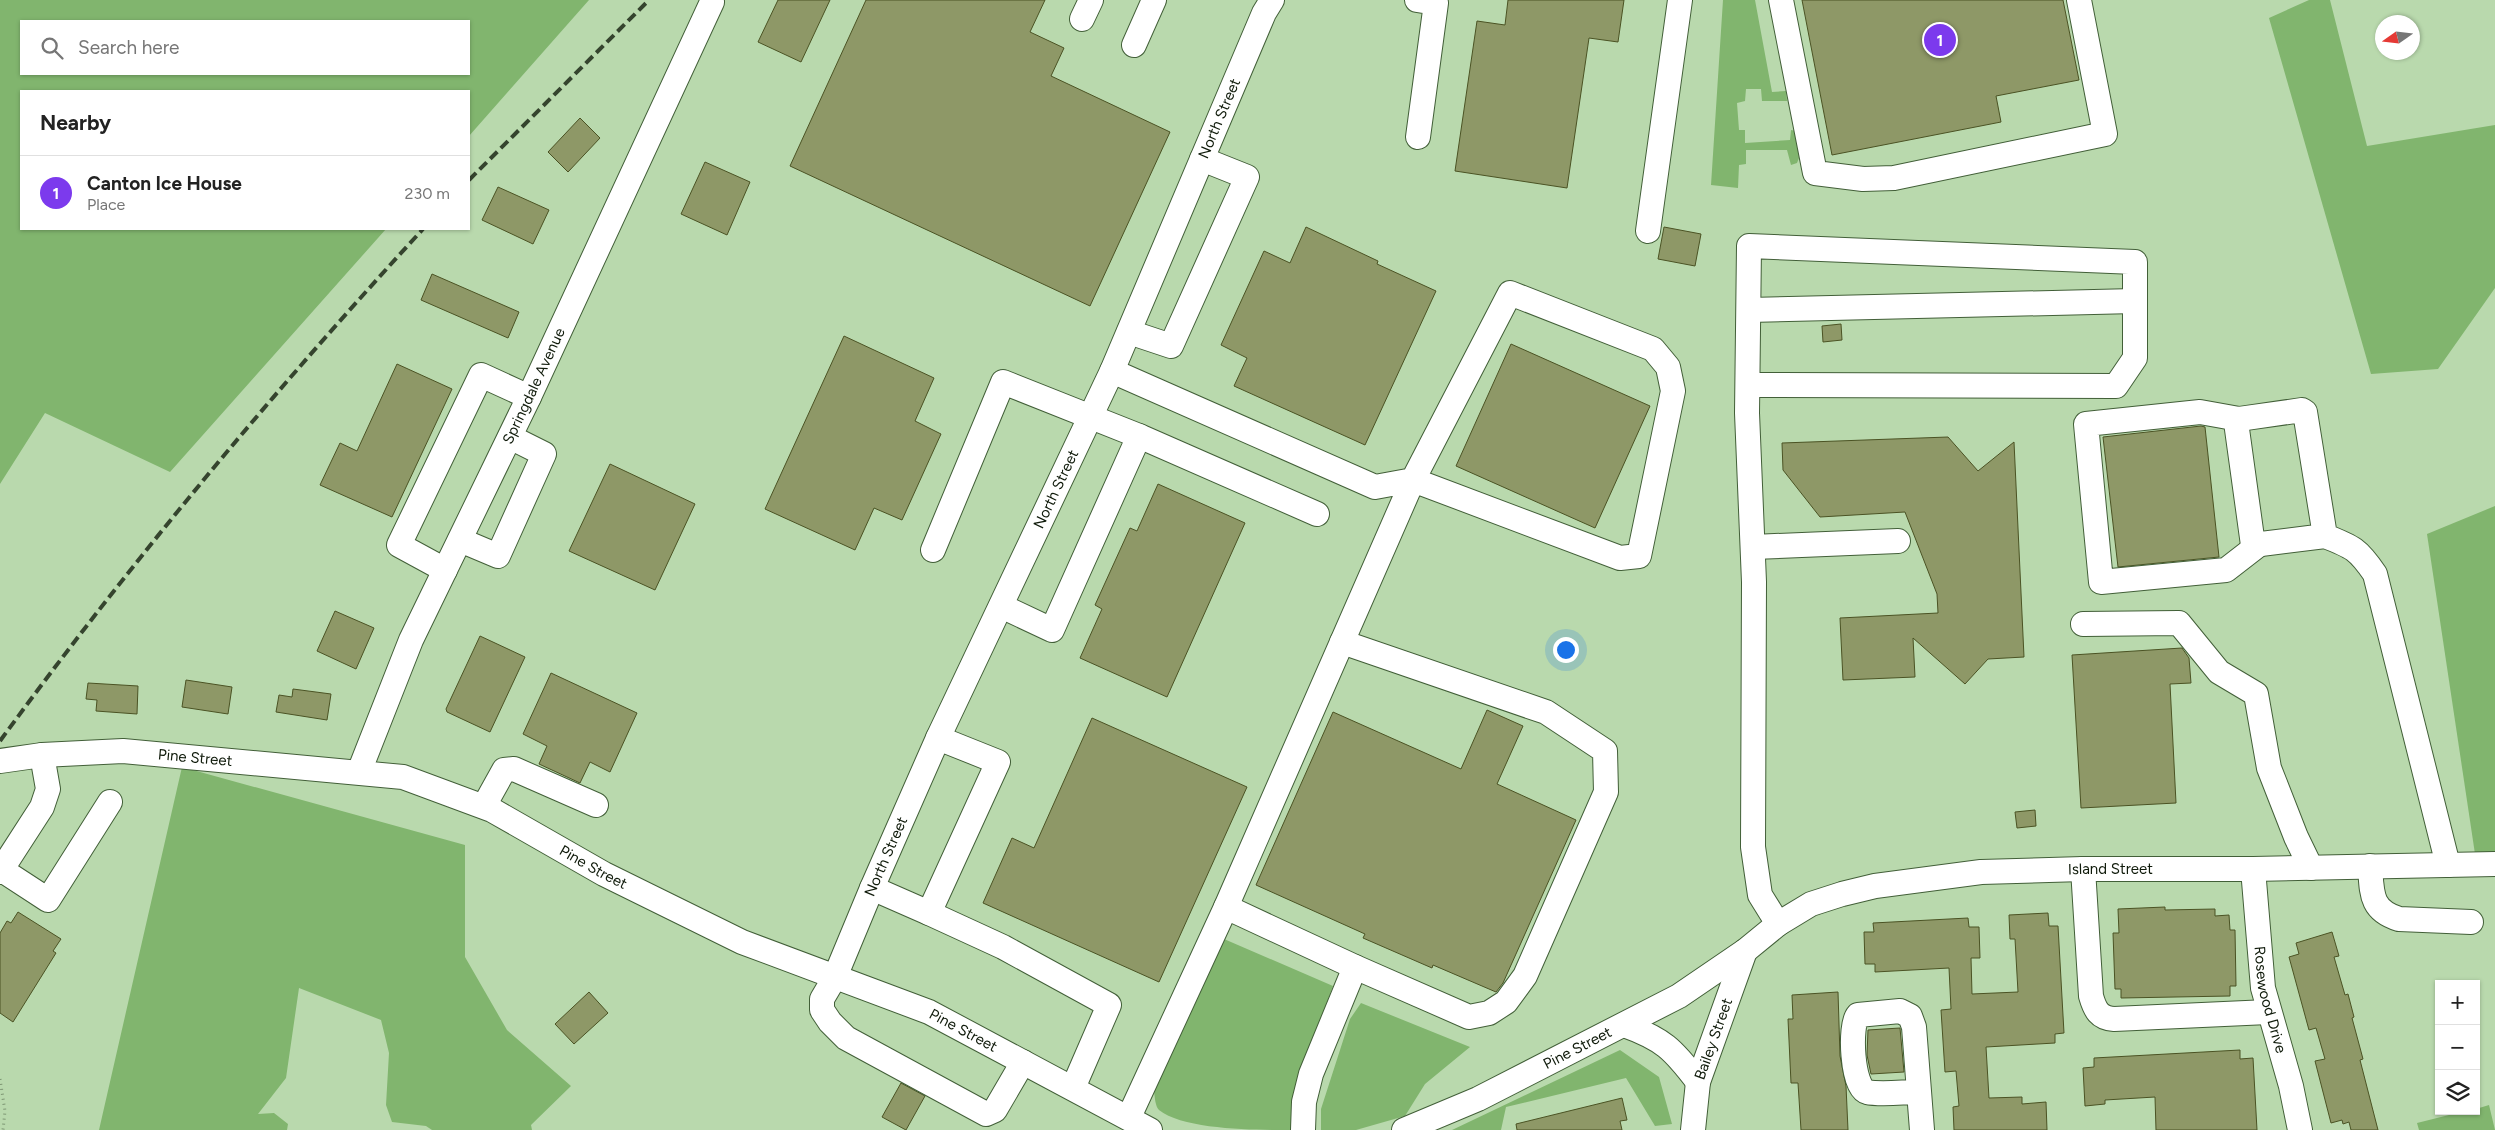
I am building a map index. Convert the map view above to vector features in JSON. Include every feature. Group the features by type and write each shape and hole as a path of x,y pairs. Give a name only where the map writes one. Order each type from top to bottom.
{"street":[{"path":"1134,45 1154,0"},
{"path":"1648,231 1680,0"},
{"path":"1781,0 1815,173 1863,179 1894,178 2105,134 2079,0"},
{"path":"1418,137 1432,1"},
{"name":"Springdale Avenue","path":"359,772 411,640 529,397 712,2"},
{"name":"North Street","path":"1023,1062 995,1110 986,1114 846,1038 830,1022 822,1010 822,999 835,977 938,738 1112,371 1202,159 1265,3"},
{"path":"1129,332 1171,346 1247,177 1202,159"},
{"path":"1748,385 2116,386 2135,358 2135,262 1749,246 1748,385 1753,547 1753,847 1760,895 1778,924"},
{"path":"1112,371 1375,487 1413,480 1620,558 1639,556 1673,391 1668,367 1653,349 1510,293 1413,480 1226,907 1129,1117"},
{"path":"1748,310 2135,301"},
{"path":"445,570 399,545 476,384 481,374 529,397"},
{"path":"932,550 1003,382 1091,415 1317,514"},
{"path":"2325,536 2305,412 2302,410 2239,419 2200,412 2086,424 2101,582 2226,570 2257,546 2325,536 2351,546 2361,553 2375,574 2448,865"},
{"path":"2239,419 2235,427 2252,543 2257,546"},
{"path":"1001,606 1052,630 1139,436"},
{"path":"460,540 498,556 544,454 510,437"},
{"path":"1753,547 1898,541"},
{"path":"2083,624 2179,623 2219,672 2256,694 2269,768 2296,837 2311,868"},
{"path":"1226,907 1355,968 1469,1017 1489,1013 1506,1002 1525,976 1606,792 1605,752 1546,712 1342,642"},
{"path":"929,913 998,762 938,738"},
{"name":"Pine Street","path":"0,761 42,755 123,751 403,776 484,806 604,874 742,942 929,1012 1129,1117 1150,1130"},
{"path":"42,755 48,789 42,807 1,871 48,900 110,802"},
{"path":"484,806 504,770 514,769 596,805"},
{"name":"Island Street","path":"1745,951 1778,924 1810,904 1875,886 1981,872 2495,864"},
{"path":"2370,866 2374,902 2389,916 2399,919 2471,922"},
{"path":"2083,869 2091,996 2098,1014 2114,1019 2268,1012"},
{"name":"Rosewood Drive","path":"2253,869 2268,1012 2291,1086 2300,1130"},
{"path":"872,888 1002,947 1109,1005 1073,1088"},
{"name":"Pine Street","path":"1404,1130 1478,1099 1624,1025 1679,996 1745,951"},
{"name":"Bailey Street","path":"1693,1130 1698,1082 1745,951"},
{"path":"1303,1130 1304,1102 1311,1074 1355,968"},
{"path":"1624,1025 1647,1033 1675,1052 1698,1082"},
{"path":"1918,1092 1922,1130"}],"path":[{"path":"0,1079 5,1111 3,1130"}],"green space":[{"path":"0,0 589,0 470,135 470,90 20,90 20,230 385,230 170,472 45,413 0,484"},
{"path":"1723,0 1755,0 1772,92 1786,91 1787,101 1762,101 1761,89 1746,89 1745,101 1737,103 1739,130 1745,130 1745,143 1790,140 1791,130 1796,131 1799,158 1797,163 1791,165 1787,150 1746,150 1746,164 1739,165 1738,188 1711,185"},
{"path":"2309,0 2330,0 2367,146 2495,125 2495,288 2438,369 2371,374 2269,18"},
{"path":"2495,506 2495,872 2478,874 2427,534"},
{"path":"182,767 465,845 465,957 507,1030 571,1086 531,1125 532,1130 432,1130 426,1126 392,1122 386,1105 389,1053 381,1020 299,988 286,1078 258,1114 274,1113 288,1124 287,1130 99,1130"},
{"path":"1224,939 1333,986 1298,1080 1291,1130 1221,1128 1185,1122 1170,1117 1159,1110 1155,1101 1154,1092"},
{"path":"1361,1003 1470,1047 1425,1084 1405,1116 1356,1130 1321,1130 1321,1109 1350,1019"},
{"path":"1620,1050 1659,1077 1672,1124 1655,1126 1626,1078 1506,1107 1501,1130 1452,1130"},
{"path":"2489,1105 2495,1130 2419,1130 2417,1123 2449,1115 2480,1115 2480,1108"}],"building":[{"path":"778,0 830,0 801,62 758,42"},
{"path":"866,0 1045,0 1030,32 1064,48 1051,76 1170,132 1090,306 790,166"},
{"path":"1508,0 1624,0 1618,42 1589,38 1567,188 1455,171 1477,21 1505,25"},
{"path":"1802,0 2063,0 2079,80 1996,96 2001,122 1832,155"},
{"path":"580,118 600,138 568,172 548,152"},
{"path":"705,162 750,182 727,235 681,214"},
{"path":"498,187 549,210 533,244 482,220"},
{"path":"1306,227 1378,261 1377,264 1436,291 1365,445 1234,386 1247,358 1221,345 1264,251 1290,263"},
{"path":"1664,227 1701,234 1695,266 1658,259"},
{"path":"432,274 519,312 508,338 421,300"},
{"path":"1841,324 1842,340 1823,342 1822,326"},
{"path":"844,336 934,378 915,421 941,434 902,520 874,508 855,550 765,509"},
{"path":"1511,344 1650,406 1595,528 1456,466"},
{"path":"397,364 452,389 392,517 320,485 340,443 357,451"},
{"path":"2205,427 2219,557 2118,567 2103,437"},
{"path":"1948,437 1978,471 2014,442 2024,657 1988,659 1965,684 1913,638 1915,677 1843,680 1840,618 1938,613 1937,594 1905,512 1820,517 1783,470 1782,443"},
{"path":"610,464 695,504 655,590 569,551"},
{"path":"1158,484 1245,523 1167,697 1080,658 1102,609 1095,605 1130,528 1137,531"},
{"path":"335,611 374,628 356,669 317,651"},
{"path":"480,636 525,657 490,732 447,712 446,709"},
{"path":"2182,648 2189,658 2191,683 2170,684 2176,803 2081,808 2072,655"},
{"path":"551,673 637,713 610,772 590,762 580,783 539,764 547,746 523,734"},
{"path":"186,680 232,687 228,714 182,707"},
{"path":"88,683 138,686 137,714 96,711 97,700 86,699"},
{"path":"293,689 331,694 327,720 276,712 279,695 292,697"},
{"path":"1487,710 1523,726 1497,784 1576,820 1503,983 1496,992 1433,965 1432,968 1363,938 1365,934 1256,885 1333,712 1461,769"},
{"path":"1092,718 1247,787 1159,982 983,903 1012,838 1034,848"},
{"path":"2035,810 2036,826 2017,828 2015,812"},
{"path":"2165,907 2165,910 2215,909 2215,916 2229,915 2230,930 2235,930 2236,986 2230,986 2230,996 2121,998 2121,989 2115,989 2113,933 2119,933 2118,909"},
{"path":"18,912 61,939 53,951 56,953 13,1022 0,1013 0,933 7,921 11,923"},
{"path":"2048,913 2049,926 2058,926 2064,1033 2055,1034 2055,1043 1986,1047 1989,1098 2022,1097 2022,1104 2046,1102 2047,1130 1954,1130 1953,1107 1959,1106 1956,1071 1945,1072 1941,1010 1951,1009 1949,968 1875,972 1875,964 1865,964 1864,932 1874,932 1873,923 1968,918 1969,927 1979,927 1980,958 1971,958 1972,994 2018,992 2015,939 2010,939 2009,915"},
{"path":"2332,932 2339,956 2334,957 2345,995 2348,994 2354,1017 2352,1018 2363,1059 2360,1060 2378,1130 2351,1130 2349,1122 2343,1124 2342,1120 2331,1123 2315,1061 2325,1059 2316,1028 2309,1030 2289,957 2299,954 2296,943"},
{"path":"589,992 608,1013 574,1044 555,1024"},
{"path":"1838,992 1840,1056 1846,1086 1848,1130 1801,1130 1798,1083 1791,1083 1788,1019 1793,1019 1792,995"},
{"path":"1900,1028 1904,1072 1871,1074 1867,1055 1868,1030"},
{"path":"2240,1050 2240,1059 2253,1058 2257,1130 2156,1130 2155,1097 2105,1100 2105,1104 2085,1106 2083,1068 2094,1067 2094,1058"},
{"path":"901,1083 925,1096 906,1130 882,1117"},
{"path":"1622,1098 1627,1120 1620,1121 1622,1130 1517,1130 1516,1124"}],"railway":[{"path":"470,179 649,0"},
{"path":"0,741 100,608 204,479 367,290 422,230"}],"place":[{"name":"Canton Ice House","path":"1940,40"}]}
